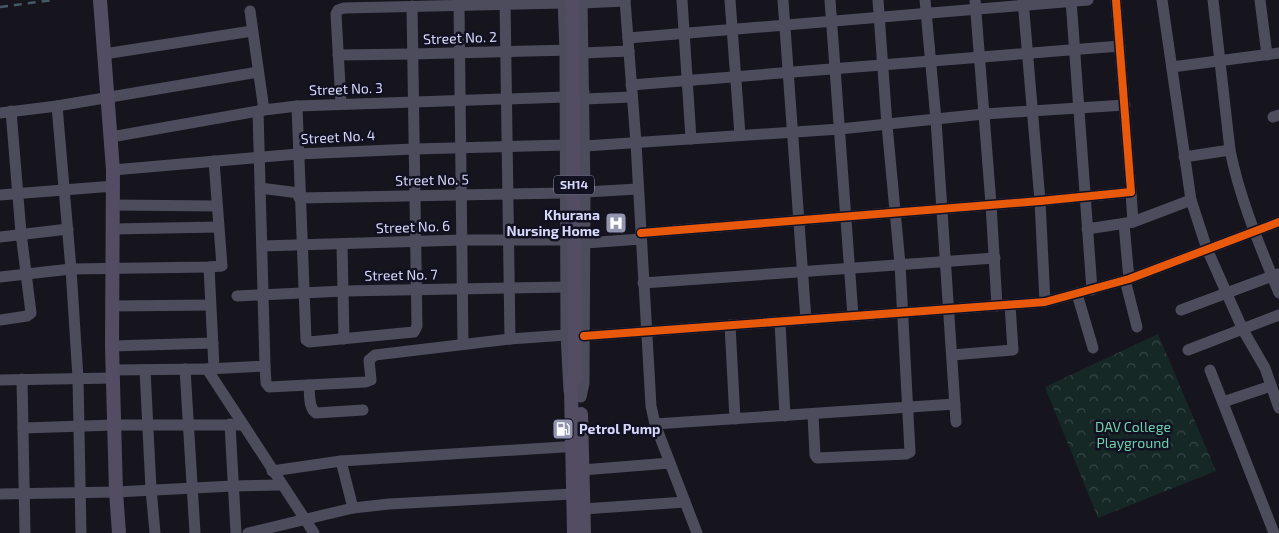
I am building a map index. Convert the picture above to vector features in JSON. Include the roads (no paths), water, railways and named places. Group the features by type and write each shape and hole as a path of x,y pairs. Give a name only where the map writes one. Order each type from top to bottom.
{"main road":[{"path":"100,0 114,186 112,346 119,533"},
{"name":"SH14","path":"572,1 575,374 580,383 576,397 576,446 572,494 574,533"},
{"name":"SH14","path":"576,446 582,470 584,533"}],"street":[{"path":"682,0 691,139"},
{"path":"730,0 740,135"},
{"path":"783,0 806,320"},
{"path":"830,0 853,316"},
{"path":"812,414 816,458 906,454 910,452 900,264 878,0"},
{"path":"925,0 936,120 956,422"},
{"path":"628,38 926,14 976,5 1088,0"},
{"path":"1116,0 1131,192 1128,223 1127,280 1137,327"},
{"path":"1162,0 1191,200 1207,249 1243,330 1262,362 1279,408"},
{"path":"1213,0 1230,150 1240,195 1254,232 1276,274 1279,293"},
{"path":"1172,67 1273,54 1260,0"},
{"path":"572,1 583,50 585,192 584,382 576,397 567,384 565,240 565,51 572,1"},
{"path":"341,103 336,14 338,10 344,8 506,2 625,1 636,143 651,406 655,424 698,533"},
{"path":"1071,1 1092,290"},
{"path":"506,2 510,339"},
{"path":"1023,2 1040,201 1044,302"},
{"path":"459,5 463,344"},
{"path":"976,5 997,306"},
{"path":"297,106 306,341 416,331 417,290 412,6"},
{"path":"250,11 261,110 259,156 266,383 269,387 370,381 369,360 375,355 510,339 566,335"},
{"path":"104,54 252,31"},
{"path":"631,85 1120,46"},
{"name":"Street No. 2","path":"338,55 583,50 629,51"},
{"path":"0,320 30,315 31,310 21,234 18,193 5,112 57,106 258,72"},
{"name":"Street No. 3","path":"111,137 261,110 297,106 584,95 632,98"},
{"path":"584,146 840,129 984,114 1125,105"},
{"path":"57,106 65,189 78,378 81,533"},
{"name":"Street No. 4","path":"113,170 259,156 414,148 565,145"},
{"path":"1184,157 1230,150"},
{"path":"0,277 71,269 219,267 222,263 214,161"},
{"path":"0,195 114,186"},
{"name":"Street No. 5","path":"260,188 299,195 565,193"},
{"path":"585,192 638,189"},
{"path":"585,243 799,220 1131,192"},
{"path":"1087,229 1128,223 1191,200"},
{"path":"114,205 217,206"},
{"path":"584,336 1044,302 1127,280 1279,222"},
{"path":"113,229 218,227"},
{"path":"0,237 68,229"},
{"name":"Street No. 6","path":"262,246 462,240 565,240"},
{"path":"342,244 344,339"},
{"path":"643,283 995,258"},
{"path":"209,268 212,343 210,369 272,471 314,533"},
{"path":"1181,310 1276,274"},
{"name":"Street No. 7","path":"237,296 344,290 566,288"},
{"path":"1077,294 1093,348"},
{"path":"112,306 210,305"},
{"path":"952,355 1012,350 1010,305"},
{"path":"1188,350 1279,316"},
{"path":"780,322 785,416"},
{"path":"730,325 735,419"},
{"path":"112,346 212,343"},
{"path":"0,380 78,378 145,370 266,366"},
{"path":"185,369 195,533"},
{"path":"145,370 155,533"},
{"path":"1210,370 1274,533"},
{"path":"22,379 25,533"},
{"path":"309,385 311,408 314,412 363,410"},
{"path":"1223,402 1271,386"},
{"path":"655,424 955,404"},
{"path":"230,424 236,533"},
{"path":"23,428 243,424"},
{"path":"272,471 341,460 576,446"},
{"path":"341,460 353,508"},
{"path":"582,470 670,463"},
{"path":"0,494 116,492 151,489 281,485"},
{"path":"248,533 353,508 389,504 572,494"},
{"path":"583,510 685,502"}],"railway":[{"path":"0,7 53,0"}],"place":[{"name":"Khurana Nursing Home","path":"616,223"},
{"name":"Petrol Pump","path":"563,429"}],"park label":[{"name":"DAV College Playground","path":"1133,436"}]}
